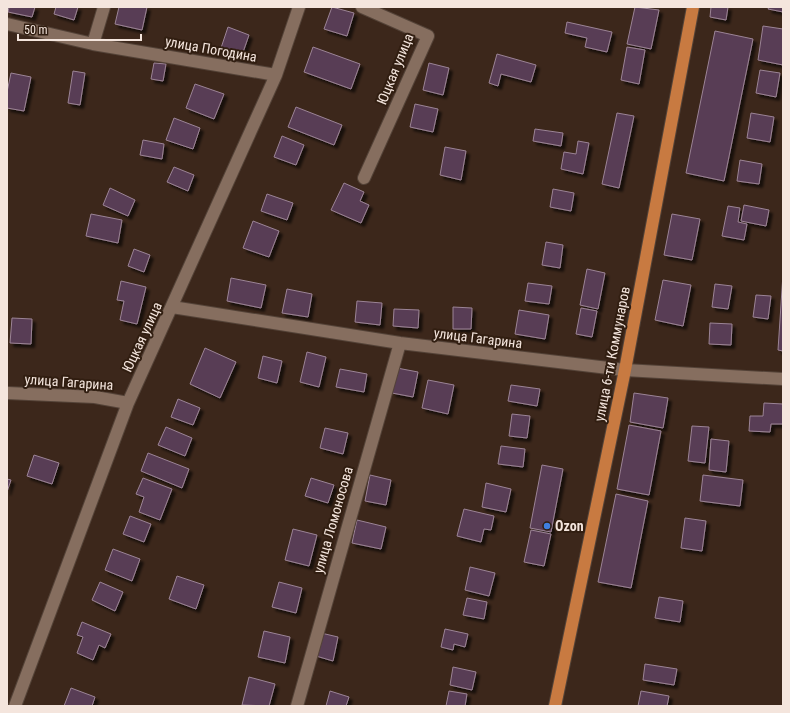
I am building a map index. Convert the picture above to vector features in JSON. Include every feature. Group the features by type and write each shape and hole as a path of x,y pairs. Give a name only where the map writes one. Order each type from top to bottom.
{"main road":[{"name":"улица 6-ти Коммунаров","path":"555,706 624,370 693,7"}],"street":[{"path":"93,44 104,7"},
{"name":"Юцкая улица","path":"15,706 128,403 276,75 299,7"},
{"name":"Юцкая улица","path":"362,7 428,36 364,178"},
{"name":"улица Погодина","path":"7,24 93,44 276,75"},
{"name":"улица Гагарина","path":"172,307 400,344 624,370 783,379"},
{"name":"улица Ломоносова","path":"297,706 400,344"},
{"name":"улица Гагарина","path":"7,393 95,397 128,403"}],"building":[{"path":"9,7 35,7 32,17 8,12"},
{"path":"56,7 78,7 74,20 54,14"},
{"path":"119,7 147,7 142,30 115,24"},
{"path":"332,7 354,13 347,36 324,29"},
{"path":"635,7 659,10 651,49 627,44"},
{"path":"711,7 728,7 726,20 710,17"},
{"path":"769,7 783,7 783,12 768,9"},
{"path":"567,22 612,32 607,52 585,47 587,38 565,33"},
{"path":"763,26 783,29 783,65 758,60"},
{"path":"228,27 249,35 241,58 220,51"},
{"path":"715,31 753,39 724,181 686,173"},
{"path":"313,47 360,64 351,89 304,72"},
{"path":"627,47 645,50 639,84 621,80"},
{"path":"497,54 536,65 531,82 501,74 498,86 489,83"},
{"path":"154,63 166,64 163,81 151,79"},
{"path":"429,63 449,68 443,95 423,90"},
{"path":"760,70 780,73 776,97 756,93"},
{"path":"73,71 85,73 80,105 68,103"},
{"path":"11,73 31,77 24,111 7,108 7,92"},
{"path":"195,84 224,94 214,119 186,108"},
{"path":"415,104 438,109 433,132 410,127"},
{"path":"296,107 342,125 334,145 288,127"},
{"path":"617,113 634,116 619,188 602,184"},
{"path":"751,113 774,117 770,142 747,138"},
{"path":"174,118 200,128 193,149 166,140"},
{"path":"535,129 563,133 561,146 533,141"},
{"path":"282,136 304,145 296,165 274,157"},
{"path":"143,140 164,144 162,159 140,155"},
{"path":"578,141 589,143 583,174 561,169 564,152 576,154"},
{"path":"445,147 466,151 461,180 440,175"},
{"path":"740,160 762,164 759,184 737,181"},
{"path":"174,167 194,175 188,191 167,182"},
{"path":"344,183 364,192 360,201 369,205 361,223 331,210"},
{"path":"110,188 135,200 128,216 103,205"},
{"path":"553,189 574,193 571,211 550,207"},
{"path":"267,194 293,203 287,220 261,211"},
{"path":"744,205 769,210 766,226 741,221"},
{"path":"728,206 740,208 738,222 747,224 744,240 722,236"},
{"path":"91,214 122,220 118,243 86,236"},
{"path":"672,214 700,219 692,260 664,255"},
{"path":"253,221 279,231 269,257 243,248"},
{"path":"546,242 563,245 560,268 542,265"},
{"path":"134,249 150,255 144,272 128,266"},
{"path":"587,269 605,273 598,309 580,305"},
{"path":"783,274 783,351 778,350"},
{"path":"231,278 266,285 261,308 227,301"},
{"path":"663,280 691,285 683,326 655,320"},
{"path":"121,281 146,287 137,324 120,320 124,301 117,300"},
{"path":"528,283 552,286 549,304 525,301"},
{"path":"715,284 732,286 728,309 712,307"},
{"path":"287,289 312,294 308,317 282,313"},
{"path":"756,295 771,296 768,319 753,317"},
{"path":"357,301 382,303 380,325 355,322"},
{"path":"453,307 472,308 471,329 453,329"},
{"path":"581,308 597,311 592,337 576,334"},
{"path":"394,309 419,310 418,328 393,326"},
{"path":"519,310 549,315 545,339 515,334"},
{"path":"12,318 32,319 31,344 10,343"},
{"path":"710,323 732,324 731,345 709,344"},
{"path":"205,348 236,362 220,398 190,384"},
{"path":"307,352 326,357 319,387 300,382"},
{"path":"263,356 282,361 277,383 258,378"},
{"path":"397,368 418,372 413,397 392,393"},
{"path":"340,369 367,374 364,392 336,387"},
{"path":"428,380 454,385 448,414 422,408"},
{"path":"511,385 540,389 537,406 508,401"},
{"path":"634,393 668,398 663,428 630,422"},
{"path":"178,399 200,408 193,425 171,417"},
{"path":"764,403 783,404 783,424 771,424 770,432 749,431 750,416 763,416"},
{"path":"512,414 530,416 527,438 509,436"},
{"path":"629,425 661,431 649,495 617,489"},
{"path":"692,426 709,427 705,463 688,461"},
{"path":"166,427 192,438 185,456 158,445"},
{"path":"325,428 348,433 343,454 320,448"},
{"path":"711,439 729,441 726,472 709,470"},
{"path":"501,446 525,449 523,467 498,464"},
{"path":"148,453 189,469 182,488 141,471"},
{"path":"34,455 59,463 52,484 27,476"},
{"path":"542,465 563,469 551,532 530,528"},
{"path":"370,475 391,480 386,505 365,501"},
{"path":"703,475 743,480 740,506 700,501"},
{"path":"143,478 172,489 160,520 139,512 144,497 136,494"},
{"path":"311,478 334,485 328,503 305,496"},
{"path":"7,479 11,480 7,492"},
{"path":"486,483 511,489 506,512 482,507"},
{"path":"616,494 648,501 631,588 598,582"},
{"path":"464,509 494,516 491,530 484,529 481,542 457,536"},
{"path":"130,516 151,524 144,542 123,534"},
{"path":"685,518 706,521 702,551 681,548"},
{"path":"357,520 386,527 381,549 352,543"},
{"path":"293,529 317,535 309,566 285,560"},
{"path":"531,530 551,534 544,566 524,562"},
{"path":"113,549 140,559 132,581 105,570"},
{"path":"470,567 495,573 489,596 465,590"},
{"path":"177,576 204,585 196,609 169,599"},
{"path":"100,582 123,592 115,611 92,600"},
{"path":"279,582 302,588 296,613 272,607"},
{"path":"659,597 683,601 680,622 655,618"},
{"path":"467,598 487,602 484,619 463,615"},
{"path":"82,622 111,634 105,648 99,645 93,660 77,653 83,637 77,635"},
{"path":"445,629 468,634 465,647 454,644 453,650 441,647"},
{"path":"264,631 290,637 285,663 258,657"},
{"path":"321,633 338,637 333,661 316,656"},
{"path":"645,664 677,669 674,685 643,680"},
{"path":"453,667 476,672 472,690 450,685"},
{"path":"249,677 275,684 269,706 242,705"},
{"path":"71,688 95,697 92,706 64,706"},
{"path":"330,691 349,697 346,706 326,706"},
{"path":"449,691 467,694 465,706 446,706"},
{"path":"641,691 669,696 667,706 638,706"}],"place":[{"name":"Ozon","path":"547,526"}]}
